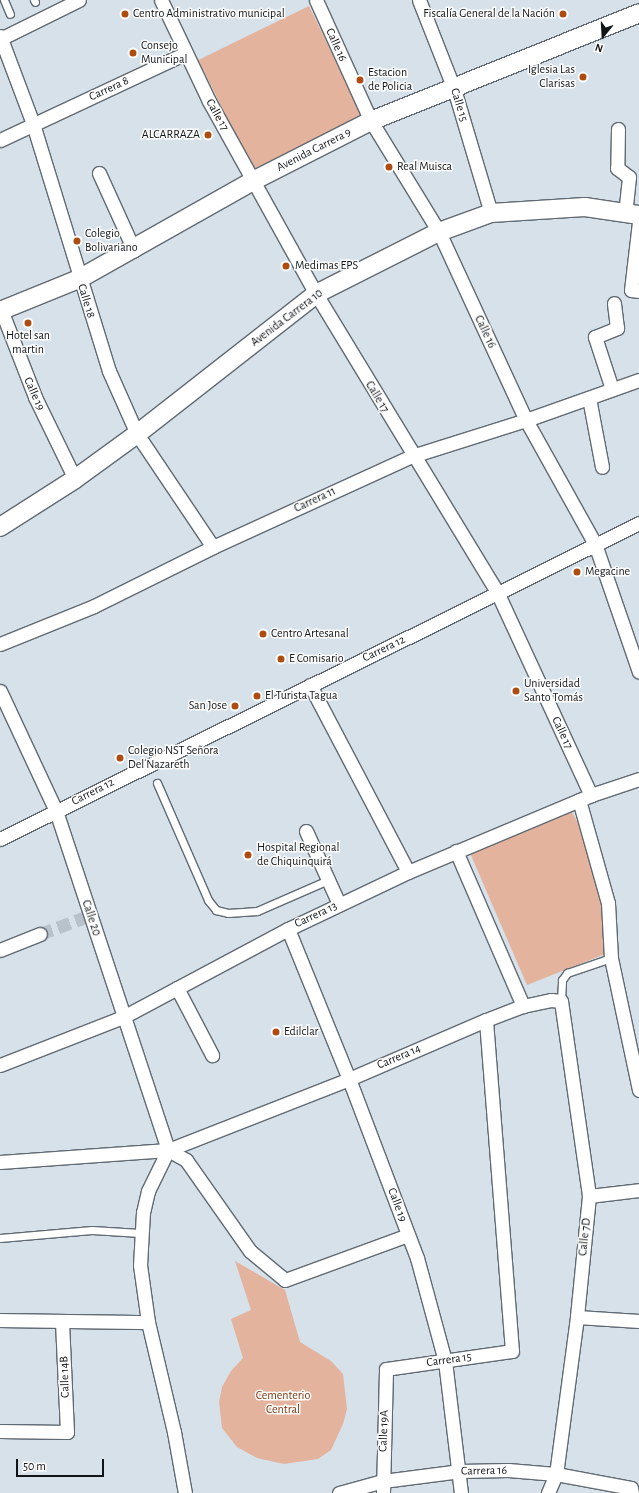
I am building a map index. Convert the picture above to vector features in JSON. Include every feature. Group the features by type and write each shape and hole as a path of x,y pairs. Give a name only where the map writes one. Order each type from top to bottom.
{"main road":[{"name":"Avenida Carrera 9","path":"0,310 79,279 134,250 253,181 372,121 639,13"},
{"name":"Avenida Carrera 10","path":"0,527 75,479 137,434 316,294 439,232 490,213 585,207 634,216"}],"street":[{"path":"0,38 79,0"},
{"name":"Calle 17","path":"161,0 186,54 253,181 316,294 412,456 497,592 591,795"},
{"name":"Calle 16","path":"316,0 372,121 439,232 526,420 595,544 639,672"},
{"name":"Calle 15","path":"418,0 454,89 490,213"},
{"name":"Calle 18","path":"0,38 33,124 103,358 137,434 214,547"},
{"name":"Carrera 8","path":"0,140 186,54"},
{"path":"618,129 617,168 629,177 634,216 631,290 639,291"},
{"path":"99,173 134,250"},
{"path":"612,389 594,337 617,328 614,303"},
{"name":"Calle 19","path":"0,310 35,397 75,479"},
{"name":"Carrera 11","path":"0,644 94,606 214,547 412,456 526,420 639,380"},
{"path":"589,398 602,467"},
{"name":"Carrera 12","path":"0,839 639,523"},
{"path":"310,685 408,872"},
{"name":"Calle 20","path":"0,691 56,811 89,917 168,1150"},
{"name":"Carrera 13","path":"0,1065 123,1017 288,929 408,872 591,795 639,779"},
{"path":"579,800 608,903 611,958 639,1090"},
{"path":"306,831 339,904"},
{"path":"456,851 523,1006"},
{"name":"Calle 19","path":"288,929 349,1079 417,1258 445,1361 460,1471 461,1493"},
{"path":"0,950 40,934"},
{"path":"177,988 212,1055"},
{"name":"Carrera 14","path":"0,1162 168,1150 349,1079 486,1020 523,1006 551,1000 562,1001"},
{"name":"Calle 7D","path":"548,1493 556,1474 577,1317 589,1196 562,1001"},
{"name":"Carrera 15","path":"386,1369 512,1351 486,1020"},
{"path":"185,1493 174,1432 148,1322 140,1265 140,1233 148,1191 168,1150 186,1160 250,1251 285,1280 408,1235"},
{"path":"589,1196 639,1190"},
{"path":"577,1317 639,1321"},
{"path":"0,1320 148,1322"},
{"name":"Calle 14B","path":"0,1432 67,1432 62,1321"},
{"name":"Calle 19A","path":"383,1487 386,1369"},
{"name":"Carrera 16","path":"339,1493 383,1487 460,1471 508,1470 556,1474 632,1490"}],"lane":[{"path":"4,0 10,14"},
{"path":"157,783 208,900 216,910 228,913 257,911 328,880"},
{"path":"562,1001 562,980 567,973 611,958"},
{"path":"0,1238 92,1230 140,1233"}],"green space":[{"path":"309,6 365,120 254,174 198,60"},
{"path":"572,812 596,858 604,886 605,954 527,985 470,853"},
{"name":"Cementerio Central","path":"235,1261 285,1290 300,1342 331,1361 343,1374 347,1409 343,1424 331,1450 318,1459 284,1464 257,1458 237,1447 222,1428 219,1402 222,1387 231,1371 243,1358 231,1319 251,1310"}],"tunnel":[{"path":"40,934 86,917"}],"place":[{"name":"Centro Administrativo municipal","path":"125,14"},
{"name":"Fiscalía General de la Nación","path":"563,14"},
{"name":"Consejo Municipal","path":"133,53"},
{"name":"Iglesia Las Clarisas","path":"583,77"},
{"name":"Estacion de Policia","path":"360,80"},
{"name":"ALCARRAZA","path":"208,135"},
{"name":"Real Muisca","path":"389,167"},
{"name":"Colegio Bolivariano","path":"77,241"},
{"name":"Medimas EPS","path":"286,266"},
{"name":"Hotel san martin","path":"28,323"},
{"name":"Megacine","path":"577,572"},
{"name":"Centro Artesanal","path":"263,634"},
{"name":"E Comisario","path":"281,659"},
{"name":"Universidad Santo Tomás","path":"516,691"},
{"name":"El Turista Tagua","path":"257,696"},
{"name":"San Jose","path":"235,706"},
{"name":"Colegio NST Señora Del Nazareth","path":"120,758"},
{"name":"Hospital Regional de Chiquinquirá","path":"248,855"},
{"name":"Edilclar","path":"276,1032"}]}
